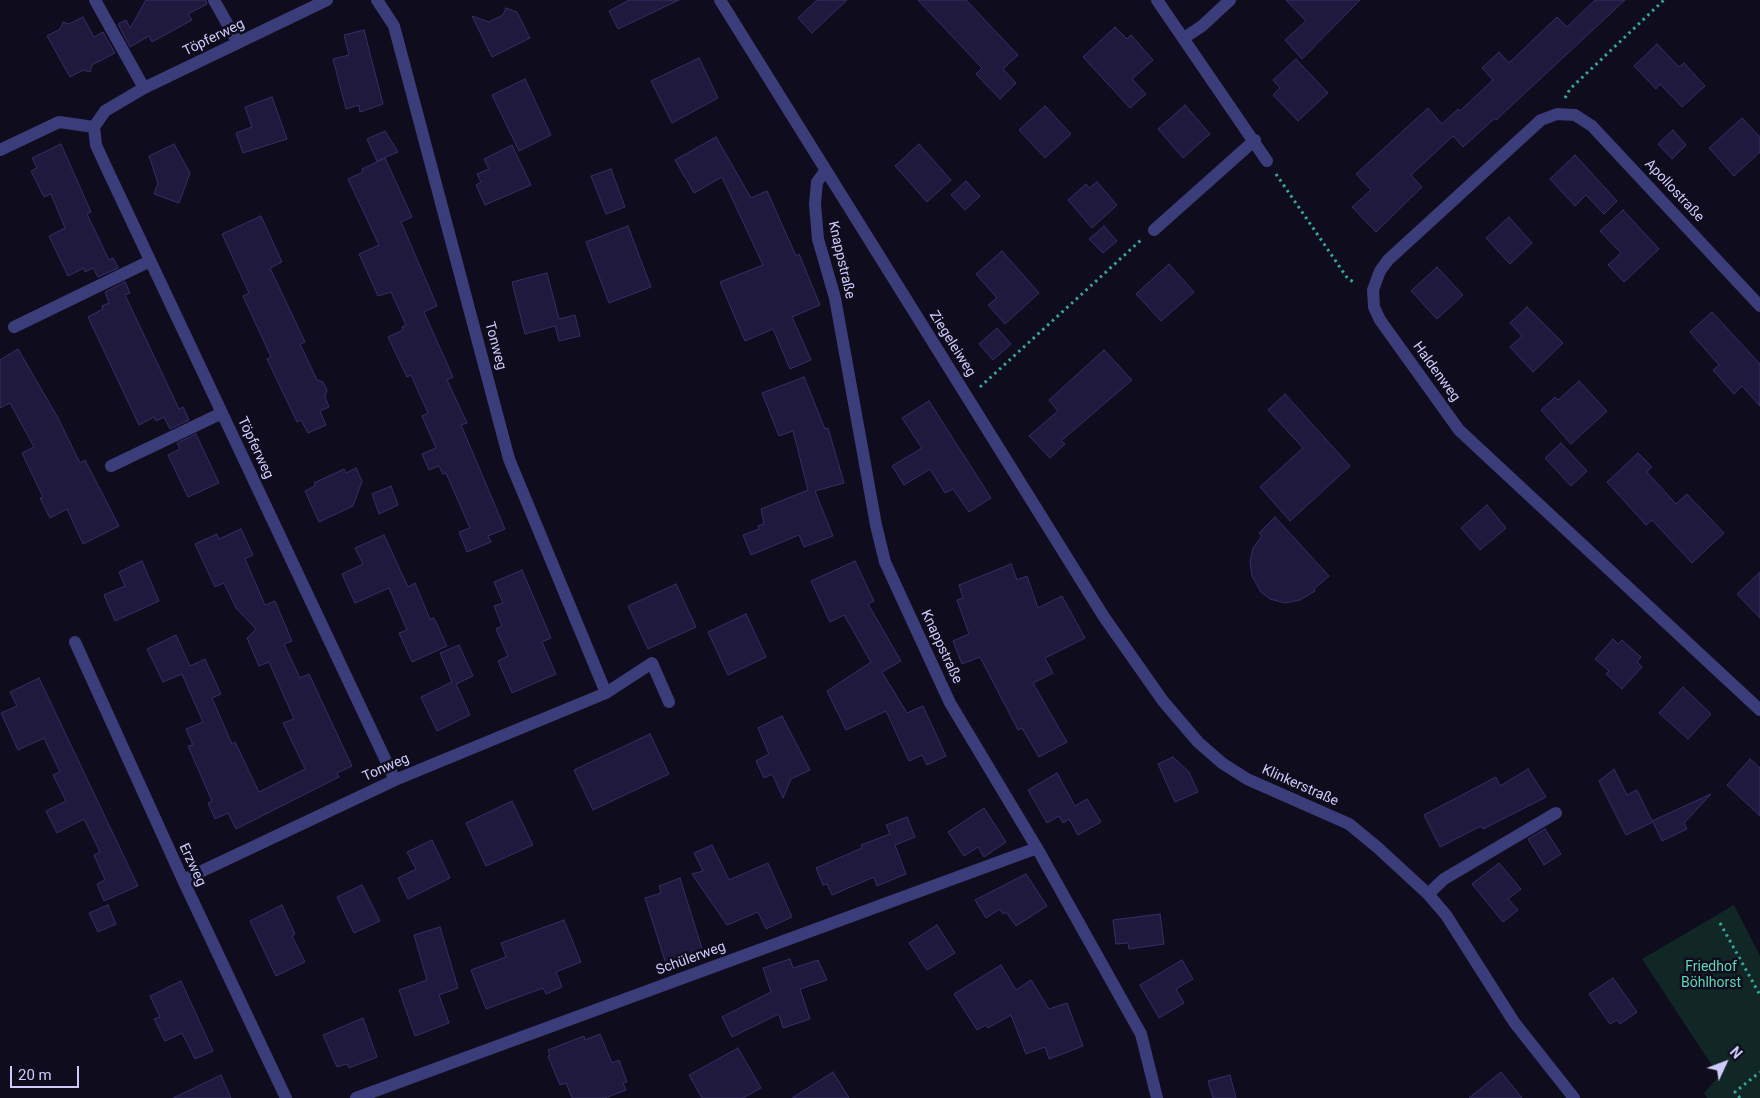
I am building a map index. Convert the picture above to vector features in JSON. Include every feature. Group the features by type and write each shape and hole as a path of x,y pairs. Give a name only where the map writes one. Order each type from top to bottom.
{"street":[{"path":"95,0 144,88"},
{"path":"214,0 238,43"},
{"name":"Töpferweg","path":"327,0 144,88 104,111 94,127 96,145 395,780"},
{"name":"Tonweg","path":"377,0 394,26 510,459 606,693"},
{"name":"Ziegeleiweg","path":"720,0 1104,617 1163,701"},
{"path":"1157,0 1255,140 1267,161"},
{"path":"1184,38 1202,26 1230,0"},
{"path":"1374,290 1380,271 1388,260 1541,120 1556,114"},
{"name":"Apollostraße","path":"1556,114 1575,115 1592,126 1760,306"},
{"path":"0,150 59,122 94,127"},
{"path":"1154,230 1255,140"},
{"name":"Knappstraße","path":"826,170 817,182 815,204 818,238 835,298 876,525 885,562 950,703 1036,848 1141,1034 1157,1098"},
{"path":"14,327 150,262"},
{"name":"Haldenweg","path":"1374,290 1374,307 1380,320 1459,430 1760,710"},
{"path":"110,466 222,413"},
{"name":"Erzweg","path":"75,642 183,880 286,1098"},
{"name":"Tonweg","path":"183,880 395,780 606,693 652,662 670,702"},
{"name":"Klinkerstraße","path":"1163,701 1198,742 1222,763 1247,778 1349,824 1428,894 1446,915 1514,1022 1574,1098"},
{"path":"1428,894 1444,879 1556,813"},
{"name":"Schülerweg","path":"356,1098 1036,848"}],"path":[{"path":"1556,114 1570,89 1664,0"},
{"path":"1267,161 1348,279 1374,290"},
{"path":"966,396 984,384 1154,230"},
{"path":"1720,923 1760,995"},
{"path":"1740,1098 1735,1092 1760,1072"}],"green space":[{"name":"Friedhof Böhlhorst","path":"1734,905 1760,956 1760,1098 1707,1098 1704,1093 1719,1076 1642,959"}],"building":[{"path":"146,0 206,0 207,4 188,14 192,20 152,42 149,36 130,47 118,24 126,20 130,28"},
{"path":"629,0 679,0 618,29 609,11"},
{"path":"817,0 847,0 812,33 798,18"},
{"path":"918,0 966,0 1018,55 1003,69 1016,83 1000,99 976,74 982,68"},
{"path":"1286,0 1360,0 1302,59 1285,40 1306,21"},
{"path":"1595,0 1625,0 1496,120 1495,118 1463,147 1453,136 1411,175 1422,187 1376,232 1352,207 1371,190 1356,174 1428,108 1442,124 1458,109 1460,111 1493,80 1482,68 1499,52 1509,63 1557,17 1567,27"},
{"path":"506,8 517,12 530,38 492,57 472,16 489,22 503,15"},
{"path":"83,17 94,37 103,32 115,53 92,65 90,72 83,70 70,77 47,36 60,29 63,22 69,24"},
{"path":"1115,27 1127,39 1131,35 1153,60 1132,79 1146,94 1130,108 1083,57"},
{"path":"364,30 383,104 360,112 359,105 346,109 333,59 349,55 344,35"},
{"path":"1657,44 1679,67 1684,63 1705,86 1682,107 1660,84 1656,89 1634,66"},
{"path":"699,58 718,98 672,123 651,81"},
{"path":"1296,59 1328,93 1298,121 1273,95 1280,88 1273,80"},
{"path":"525,79 551,135 519,151 492,95"},
{"path":"272,97 287,139 243,153 236,133 252,127 245,107"},
{"path":"1185,105 1210,134 1183,158 1158,129"},
{"path":"1045,106 1071,134 1045,158 1019,130"},
{"path":"1742,118 1760,137 1760,152 1734,176 1709,148"},
{"path":"1673,130 1686,145 1672,159 1658,144"},
{"path":"385,131 398,152 377,161 367,139"},
{"path":"716,137 751,198 767,191 796,256 799,254 820,305 792,317 811,360 790,369 773,329 745,341 720,282 763,265 722,177 694,193 675,160"},
{"path":"61,144 91,212 87,214 109,260 113,258 118,268 98,277 93,268 85,272 84,268 68,276 49,236 65,228 51,194 44,197 31,171 37,168 32,158"},
{"path":"174,144 190,173 179,203 154,194 158,183 149,156"},
{"path":"919,144 951,180 927,202 895,166"},
{"path":"512,145 531,185 485,205 476,185 481,182 477,174 489,169 484,159"},
{"path":"1575,155 1617,201 1604,214 1586,195 1575,206 1550,179"},
{"path":"385,158 412,217 401,222 437,306 424,312 453,377 447,380 467,423 461,425 505,529 488,536 491,542 467,552 459,532 470,528 446,473 443,474 439,466 429,470 422,454 436,448 422,416 428,413 411,375 407,377 388,337 403,330 402,327 406,325 391,292 378,296 359,254 379,245 348,179 363,172 362,169"},
{"path":"611,169 625,207 606,214 591,176"},
{"path":"966,181 980,196 965,210 951,195"},
{"path":"1097,182 1117,205 1092,228 1068,200 1086,184 1089,188"},
{"path":"1623,210 1659,249 1624,282 1608,265 1621,253 1600,231"},
{"path":"261,216 282,262 270,268 305,342 300,344 317,380 323,382 327,390 325,397 329,407 320,411 326,425 308,433 301,420 297,422 267,359 271,357 243,296 249,293 222,234"},
{"path":"1509,217 1532,243 1510,264 1486,238"},
{"path":"628,226 651,287 609,303 586,242"},
{"path":"1104,226 1117,241 1103,253 1089,239"},
{"path":"1002,251 1039,293 1005,324 988,305 997,298 976,274"},
{"path":"1169,264 1194,292 1161,321 1136,294"},
{"path":"1437,267 1463,295 1437,319 1411,291"},
{"path":"547,273 559,319 575,315 580,336 559,341 555,326 525,334 512,282"},
{"path":"125,282 130,293 125,295 179,409 183,407 189,420 170,429 164,417 156,421 154,417 139,425 88,317 103,309 102,306 109,303 105,292"},
{"path":"1527,307 1563,343 1533,372 1510,347 1522,336 1510,323"},
{"path":"1712,312 1760,364 1760,406 1742,386 1734,394 1713,370 1719,365 1690,332"},
{"path":"997,328 1011,344 993,360 979,344"},
{"path":"18,349 58,418 80,463 85,460 119,526 83,544 67,509 50,518 40,498 43,497 22,453 34,447 10,403 0,408 0,360"},
{"path":"1104,350 1132,380 1061,441 1065,444 1050,458 1029,436 1058,411 1049,400"},
{"path":"804,377 825,429 828,428 844,483 815,491 833,536 804,547 799,535 751,555 743,535 759,529 758,526 764,524 761,509 808,490 793,431 779,436 762,393"},
{"path":"1579,381 1607,411 1571,444 1541,410 1555,397 1558,400"},
{"path":"1285,394 1350,466 1290,521 1260,487 1303,448 1268,410"},
{"path":"929,401 991,498 969,512 953,489 945,493 930,469 904,485 892,466 922,448 902,418"},
{"path":"196,434 219,483 188,497 168,455 180,449 177,443"},
{"path":"1561,443 1587,471 1571,486 1545,458"},
{"path":"1638,453 1652,467 1647,472 1676,504 1687,494 1724,533 1692,563 1652,520 1646,525 1607,482"},
{"path":"356,468 362,481 353,506 319,522 305,491 315,486 314,483 344,469 346,473"},
{"path":"391,486 398,505 379,514 372,494"},
{"path":"1487,505 1506,528 1480,550 1461,528"},
{"path":"1275,517 1329,576 1314,589 1315,591 1300,600 1285,603 1270,599 1261,592 1252,576 1250,562 1253,548 1262,536 1259,533"},
{"path":"241,529 253,555 245,559 265,605 275,601 292,641 284,644 300,678 309,674 352,766 337,773 339,777 236,829 228,813 215,819 208,803 212,801 188,746 193,745 186,729 203,722 182,674 163,682 147,649 176,635 190,666 205,659 221,694 212,698 232,744 235,742 259,792 305,769 283,723 294,719 269,662 259,666 247,638 256,629 236,608 224,583 215,587 195,544 217,534 219,539"},
{"path":"384,535 408,587 415,583 430,619 434,618 447,646 412,662 399,633 407,630 389,588 355,603 342,574 363,564 355,548"},
{"path":"142,561 159,601 115,621 104,595 125,586 119,572"},
{"path":"855,561 874,601 868,604 901,661 882,672 907,713 923,706 946,756 927,765 922,755 909,761 886,711 846,730 827,691 871,662 844,615 830,622 811,581"},
{"path":"1011,564 1017,580 1027,576 1038,608 1062,596 1085,638 1045,658 1053,673 1033,683 1067,742 1039,757 1022,728 1018,730 980,657 962,664 953,641 969,634 957,600 963,598 959,585"},
{"path":"522,570 551,638 542,642 556,674 512,693 498,661 508,656 496,629 502,626 494,606 503,603 494,582"},
{"path":"1760,572 1760,618 1737,594"},
{"path":"676,584 696,627 648,649 628,606"},
{"path":"746,614 766,657 728,675 708,632"},
{"path":"1613,639 1618,644 1622,640 1641,657 1637,662 1642,667 1622,689 1606,674 1609,671 1595,659"},
{"path":"459,645 473,676 456,684 470,715 437,731 421,697 452,682 440,653"},
{"path":"39,678 138,886 104,901 97,884 105,880 94,855 100,852 84,819 57,833 46,811 66,801 53,775 60,772 44,738 18,750 1,713 17,706 10,692"},
{"path":"1683,687 1711,714 1688,739 1659,713"},
{"path":"782,716 810,770 791,779 783,798 772,774 764,778 756,761 769,754 758,728"},
{"path":"650,734 669,774 593,810 574,770"},
{"path":"1173,757 1189,772 1198,792 1175,802 1158,764"},
{"path":"1750,759 1760,768 1760,816 1727,785"},
{"path":"1528,769 1546,797 1483,829 1481,826 1440,847 1424,815 1496,777 1500,786"},
{"path":"1614,769 1627,795 1637,790 1652,821 1711,794 1684,823 1687,829 1662,841 1653,822 1626,835 1599,781"},
{"path":"1057,773 1075,806 1087,799 1101,822 1078,835 1069,819 1063,823 1059,816 1047,823 1028,790"},
{"path":"512,801 533,845 486,866 466,823"},
{"path":"984,808 1006,842 984,857 978,847 964,856 948,832"},
{"path":"907,817 915,837 895,845 906,874 877,886 874,877 832,895 827,884 823,885 816,868 862,848 861,845 890,834 886,825"},
{"path":"1545,829 1561,854 1544,865 1528,839"},
{"path":"432,840 450,878 408,899 398,878 416,869 407,852"},
{"path":"712,845 729,880 768,863 792,917 766,929 758,912 727,925 692,874 703,871 694,853"},
{"path":"1499,863 1521,889 1508,899 1518,910 1503,922 1472,884"},
{"path":"1026,874 1047,906 1016,926 1006,912 1003,914 1000,909 986,918 975,900"},
{"path":"680,878 704,955 667,967 645,898 661,893 659,886"},
{"path":"362,885 380,921 354,933 337,897"},
{"path":"108,905 116,924 98,932 89,913"},
{"path":"282,905 295,934 292,936 305,962 276,976 250,921"},
{"path":"1160,914 1164,944 1129,949 1128,943 1116,944 1113,920"},
{"path":"564,920 581,962 556,972 562,987 546,994 543,988 486,1009 471,970 506,957 501,943"},
{"path":"937,925 955,953 927,970 909,943"},
{"path":"440,927 458,988 439,995 449,1023 415,1036 399,990 427,980 414,935"},
{"path":"790,959 793,968 818,960 827,980 800,989 810,1019 783,1028 779,1014 732,1037 722,1017 771,992 763,968"},
{"path":"1182,960 1193,979 1176,989 1184,1003 1159,1018 1140,985"},
{"path":"1001,965 1016,990 1031,980 1049,1009 1067,1003 1083,1046 1049,1059 1045,1047 1026,1054 1011,1015 988,1028 986,1025 977,1030 954,994"},
{"path":"1613,978 1637,1012 1620,1024 1617,1020 1610,1024 1589,994"},
{"path":"181,981 213,1051 195,1059 182,1033 165,1041 154,1019 160,1017 150,996"},
{"path":"363,1018 377,1057 349,1068 347,1064 337,1067 323,1035"},
{"path":"600,1034 612,1063 619,1060 627,1082 623,1083 626,1090 605,1098 572,1098 566,1083 560,1085 548,1056 550,1055 548,1050 584,1036 585,1040"},
{"path":"738,1048 761,1088 743,1098 702,1098 689,1075"},
{"path":"833,1072 849,1098 792,1098"},
{"path":"1501,1072 1522,1098 1469,1098"},
{"path":"221,1075 231,1098 173,1098"},
{"path":"1230,1075 1236,1098 1213,1098 1208,1081"}]}
